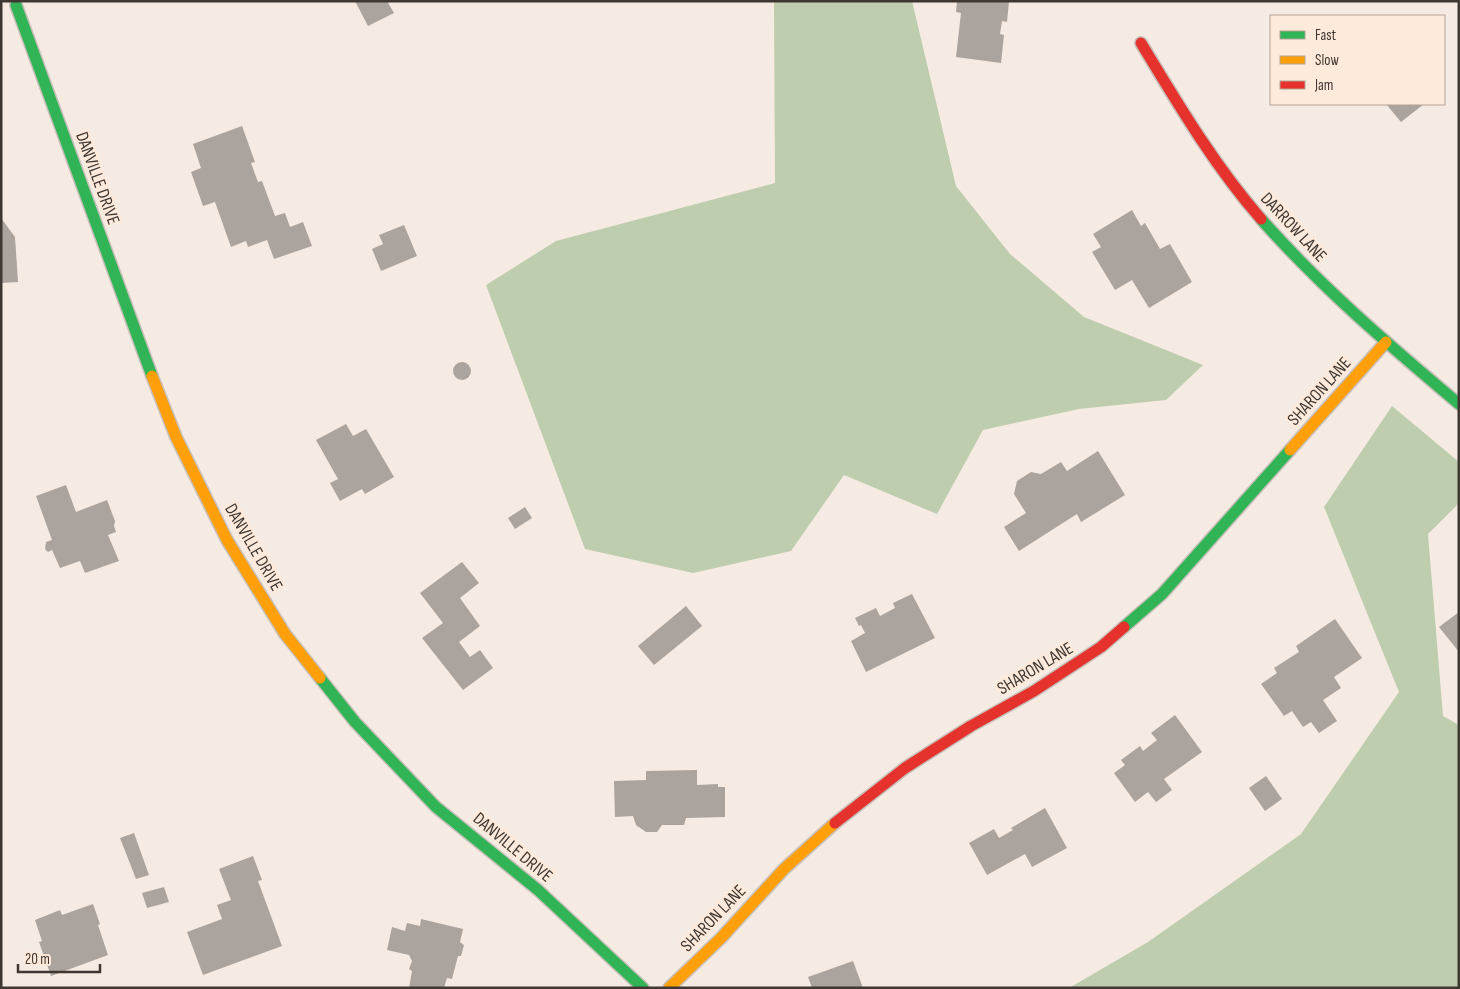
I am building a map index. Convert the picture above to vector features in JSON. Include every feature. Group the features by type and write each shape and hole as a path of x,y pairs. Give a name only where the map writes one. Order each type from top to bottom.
{"street":[{"name":"DANVILLE DRIVE","path":"16,6 176,437 227,540 285,634 356,722 436,806 538,890 643,988"},
{"name":"DARROW LANE","path":"1141,43 1189,122 1235,189 1292,254 1386,342 1459,404"},
{"name":"SHARON LANE","path":"669,988 721,938 784,869 842,817 905,768 971,726 1034,691 1101,647 1162,594 1386,342"}],"green space":[{"path":"774,1 912,1 956,186 1010,254 1084,317 1203,365 1166,400 1079,409 983,430 937,514 844,475 791,551 693,573 585,549 486,285 556,241 775,183"},
{"path":"1392,406 1459,462 1459,503 1428,534 1443,716 1459,725 1459,988 1069,988 1148,942 1301,834 1399,692 1324,507"}],"building":[{"path":"355,1 387,1 394,13 368,26"},
{"path":"957,1 1009,1 1007,22 1002,21 1000,34 1004,35 1001,63 956,57 961,13 956,12"},
{"path":"1387,105 1423,105 1401,122"},
{"path":"242,126 255,162 251,163 258,182 262,181 275,216 285,213 290,227 303,222 312,246 274,259 267,240 248,247 246,241 231,247 215,202 203,206 191,172 201,168 193,144"},
{"path":"1132,210 1141,226 1145,223 1160,249 1170,244 1192,282 1149,308 1132,280 1115,290 1092,252 1101,247 1093,234"},
{"path":"1,218 15,237 18,282 1,283"},
{"path":"404,225 417,256 381,271 372,249 383,244 379,235"},
{"path":"462,362 468,365 471,371 468,377 462,380 456,377 453,371 456,365"},
{"path":"346,424 353,436 366,429 394,477 365,494 362,489 340,501 330,483 338,479 316,440"},
{"path":"1098,451 1125,495 1081,522 1077,514 1019,551 1004,527 1026,513 1014,494 1017,481 1031,472 1041,474 1061,462 1067,471"},
{"path":"66,485 76,512 107,500 115,521 116,532 108,535 119,561 85,573 80,561 60,568 52,550 48,552 45,549 46,542 52,540 36,496"},
{"path":"525,507 532,518 515,529 508,518"},
{"path":"462,562 479,583 460,598 480,626 459,642 470,657 480,650 493,668 463,690 422,638 443,623 420,593"},
{"path":"912,594 935,638 866,672 851,641 865,633 855,618 876,608 880,616 895,608 893,603"},
{"path":"686,606 702,626 654,665 638,646"},
{"path":"1459,612 1459,652 1439,627"},
{"path":"1335,619 1362,658 1334,677 1341,688 1323,700 1337,721 1319,733 1311,722 1303,727 1292,711 1284,716 1261,684 1277,673 1274,668 1299,652 1296,646"},
{"path":"1175,715 1202,752 1164,779 1172,790 1156,802 1148,792 1135,802 1114,773 1125,765 1121,760 1140,746 1143,751 1157,740 1151,733"},
{"path":"697,770 697,785 718,784 718,787 725,787 725,817 686,818 684,825 662,825 657,832 646,832 636,825 633,816 615,817 614,781 646,780 646,771"},
{"path":"1266,776 1282,799 1265,811 1249,788"},
{"path":"1045,808 1067,848 1032,867 1025,854 987,875 969,843 994,829 999,838 1013,830 1011,828"},
{"path":"134,833 149,875 136,879 120,838"},
{"path":"253,856 262,880 258,881 282,946 203,975 187,932 222,919 217,905 231,900 219,869"},
{"path":"164,887 169,902 147,908 142,893"},
{"path":"93,904 108,955 51,976 39,942 42,941 35,920 60,910 62,915"},
{"path":"421,919 463,929 460,942 464,945 461,956 458,956 452,979 447,978 444,988 409,988 412,971 409,969 412,961 409,955 387,950 392,927 405,931 407,923 420,926"},
{"path":"853,961 863,988 812,988 808,977"}],"traffic: fast":[{"path":"16,5 152,376"},
{"path":"1261,219 1332,292 1459,404"},
{"path":"1124,627 1162,594 1290,450"},
{"path":"320,678 355,722 436,807 538,890 643,988"}],"traffic: slow":[{"path":"1290,450 1386,342"},
{"path":"152,376 176,437 227,540 285,634 320,678"},
{"path":"669,988 721,938 784,869 835,823"}],"traffic: jam":[{"path":"1141,43 1212,156 1261,219"},
{"path":"835,823 905,768 971,726 1034,691 1101,647 1124,627"}]}
